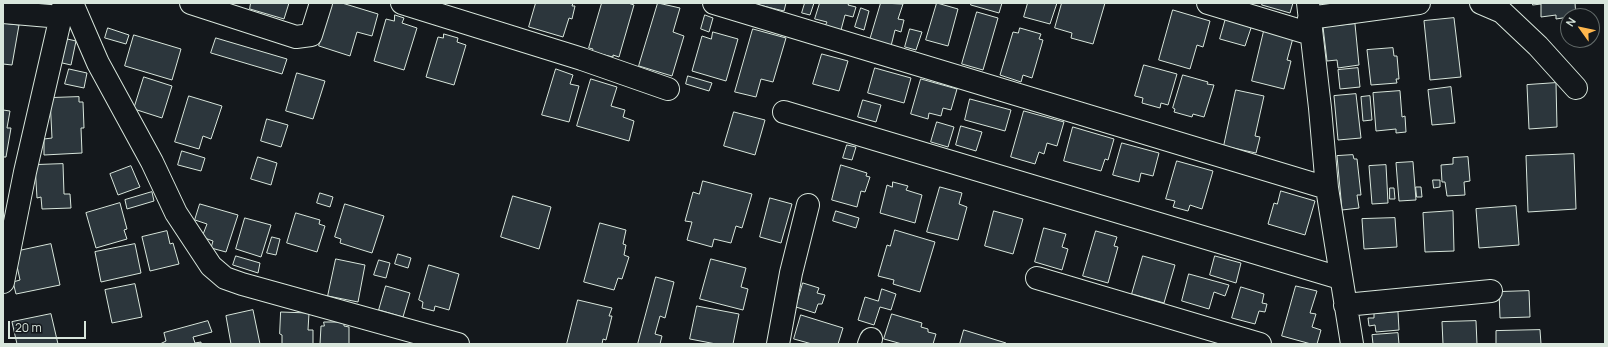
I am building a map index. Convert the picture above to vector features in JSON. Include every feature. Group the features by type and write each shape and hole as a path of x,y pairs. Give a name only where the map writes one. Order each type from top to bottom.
{"street":[{"path":"191,3 296,37 311,35 321,3"},
{"path":"402,3 582,59 668,89"},
{"path":"714,3 1327,188"},
{"path":"1208,3 1309,18 1419,3"},
{"path":"1481,3 1502,12 1538,46 1576,88"},
{"path":"3,12 66,8"},
{"path":"3,282 7,241 66,8"},
{"path":"66,8 152,162 176,213 211,266 225,278 242,284 458,344"},
{"path":"1309,18 1320,108 1327,188 1340,278 1352,344"},
{"path":"784,112 1340,278"},
{"path":"778,344 791,273 808,205"},
{"path":"1037,278 1260,344"},
{"path":"1345,305 1491,291"}],"building":[{"path":"251,3 289,3 284,19 250,9"},
{"path":"331,3 342,3 378,14 372,36 357,32 350,56 319,46"},
{"path":"536,3 573,3 572,6 575,6 572,19 569,18 563,37 529,27"},
{"path":"602,3 628,3 634,5 619,57 592,52 593,49 589,48"},
{"path":"658,3 680,8 673,32 684,36 672,76 639,66"},
{"path":"760,3 786,3 784,11 759,5"},
{"path":"805,3 814,3 810,15 802,13"},
{"path":"820,3 849,3 848,5 856,7 853,17 845,15 841,30 825,26 827,22 815,19"},
{"path":"881,3 903,4 898,19 904,20 901,32 895,30 891,46 870,40"},
{"path":"937,3 958,9 948,46 926,40"},
{"path":"971,3 1002,3 999,13 971,5"},
{"path":"1028,3 1057,3 1050,24 1024,17"},
{"path":"1062,3 1105,3 1093,44 1071,38 1072,33 1055,28"},
{"path":"1263,3 1293,3 1290,13 1262,5"},
{"path":"1533,3 1575,3 1575,8 1560,8 1560,18 1556,19 1556,15 1541,17 1541,4 1533,5"},
{"path":"861,8 869,11 864,30 855,27"},
{"path":"1173,10 1210,21 1203,47 1197,45 1190,69 1159,60"},
{"path":"977,12 998,18 983,70 962,64"},
{"path":"395,15 404,18 402,23 417,28 404,70 374,61 386,19 394,21"},
{"path":"705,15 713,18 709,32 701,29"},
{"path":"1226,18 1252,25 1245,46 1220,39"},
{"path":"1454,18 1461,77 1430,80 1424,21"},
{"path":"3,23 19,25 12,65 3,64"},
{"path":"1355,24 1359,65 1338,68 1337,60 1327,61 1323,27"},
{"path":"108,28 129,35 126,44 105,38"},
{"path":"1020,28 1041,34 1039,39 1043,40 1032,78 1023,75 1021,82 1000,75 1013,32 1018,33"},
{"path":"753,29 786,38 773,82 761,79 756,97 735,92"},
{"path":"910,29 922,32 916,50 905,47"},
{"path":"1264,31 1293,38 1287,60 1291,61 1284,89 1252,81"},
{"path":"713,32 738,39 726,81 692,71 702,36 711,39"},
{"path":"444,34 458,38 457,42 466,45 454,85 426,77 438,37 443,38"},
{"path":"134,35 181,49 172,80 125,66"},
{"path":"63,38 76,41 71,65 58,62"},
{"path":"216,38 287,59 282,74 211,53"},
{"path":"1393,48 1394,56 1397,56 1399,79 1396,79 1397,83 1371,85 1367,50"},
{"path":"822,54 848,61 839,91 813,84"},
{"path":"1144,65 1177,74 1168,105 1161,103 1160,108 1142,103 1143,98 1135,96"},
{"path":"875,68 911,78 904,103 868,93"},
{"path":"1358,68 1360,87 1340,89 1338,70"},
{"path":"69,69 87,73 84,88 65,84"},
{"path":"556,69 573,75 570,84 579,86 569,122 542,115"},
{"path":"297,73 325,81 313,119 286,111"},
{"path":"1183,75 1214,85 1204,117 1193,114 1192,117 1174,112 1175,109 1173,108"},
{"path":"688,76 712,83 709,91 686,84"},
{"path":"144,77 172,86 162,118 134,109"},
{"path":"591,79 617,87 611,106 625,110 623,117 634,121 629,141 577,126"},
{"path":"921,79 957,89 951,110 943,108 941,116 929,113 928,119 911,114"},
{"path":"1556,83 1557,127 1529,129 1527,85"},
{"path":"1451,87 1455,123 1432,125 1428,90"},
{"path":"1236,90 1264,96 1255,136 1260,137 1256,153 1224,146"},
{"path":"1400,91 1402,117 1405,116 1406,132 1396,133 1396,129 1376,131 1373,93"},
{"path":"1356,94 1361,138 1338,140 1334,96"},
{"path":"189,96 222,106 211,139 203,136 199,149 175,142"},
{"path":"1370,96 1372,120 1363,121 1361,97"},
{"path":"79,97 79,102 83,102 84,128 81,128 82,153 44,155 44,139 52,138 50,98"},
{"path":"970,99 1011,110 1005,131 965,120"},
{"path":"863,100 881,105 876,122 858,117"},
{"path":"3,110 10,111 7,128 11,128 6,157 3,157"},
{"path":"1024,111 1064,122 1057,146 1047,143 1044,154 1039,152 1035,164 1011,157"},
{"path":"734,112 765,120 755,155 724,146"},
{"path":"267,119 288,125 281,147 261,141"},
{"path":"937,122 954,127 948,147 931,142"},
{"path":"961,126 982,132 976,151 956,145"},
{"path":"1073,127 1114,139 1108,160 1105,159 1101,171 1064,161"},
{"path":"1122,143 1159,153 1153,176 1141,173 1139,182 1113,175"},
{"path":"847,145 856,147 852,160 843,158"},
{"path":"182,151 205,158 201,171 178,165"},
{"path":"1574,154 1576,209 1528,212 1526,156"},
{"path":"1353,155 1354,159 1357,159 1361,195 1357,195 1359,208 1342,210 1337,156"},
{"path":"258,157 277,163 271,185 251,179"},
{"path":"1468,157 1470,181 1464,182 1465,195 1447,196 1445,182 1442,182 1441,165 1453,164 1453,158"},
{"path":"1177,161 1213,171 1202,209 1190,205 1188,211 1173,207 1175,201 1166,199"},
{"path":"1413,162 1416,200 1399,201 1396,163"},
{"path":"63,164 64,194 70,194 71,208 42,209 41,197 37,198 35,165"},
{"path":"841,165 867,173 866,176 870,177 865,192 861,191 857,207 832,200"},
{"path":"1386,165 1388,203 1372,204 1369,166"},
{"path":"131,166 140,187 118,195 110,174"},
{"path":"1433,180 1440,180 1440,187 1434,188"},
{"path":"703,181 752,194 742,228 736,226 731,243 714,239 712,247 687,240 692,222 685,221 693,192 699,194"},
{"path":"893,182 908,186 906,190 922,195 915,223 880,213 887,185 892,187"},
{"path":"940,187 962,193 959,204 967,207 958,240 927,232"},
{"path":"1416,187 1421,187 1422,197 1417,197"},
{"path":"1390,188 1394,188 1395,199 1390,199"},
{"path":"1281,191 1315,201 1305,235 1268,224 1274,203 1277,204"},
{"path":"152,192 154,201 127,209 125,200"},
{"path":"320,193 333,197 330,207 317,203"},
{"path":"513,196 551,207 539,249 501,237"},
{"path":"770,198 792,204 781,243 760,237"},
{"path":"120,203 127,229 124,230 127,239 96,248 86,213"},
{"path":"200,204 238,215 226,252 211,248 213,241 202,237 207,224 195,220"},
{"path":"345,204 384,216 372,253 340,243 341,239 335,237"},
{"path":"1516,206 1519,245 1479,248 1476,209"},
{"path":"836,211 859,218 856,228 833,221"},
{"path":"994,211 1023,219 1013,254 985,246"},
{"path":"1453,211 1454,251 1425,252 1423,213"},
{"path":"296,213 320,220 319,224 325,226 317,252 287,243"},
{"path":"245,218 271,225 261,257 236,249"},
{"path":"1395,218 1397,247 1364,249 1362,219"},
{"path":"600,223 626,230 623,244 626,245 624,255 629,257 622,279 618,278 614,290 584,282"},
{"path":"1044,228 1066,234 1062,247 1068,249 1062,270 1035,262"},
{"path":"895,230 935,242 920,292 893,284 894,280 878,276 887,245 890,246"},
{"path":"167,231 170,244 173,243 179,264 150,271 142,237"},
{"path":"1096,231 1117,237 1114,246 1118,247 1108,283 1083,276"},
{"path":"272,237 280,239 276,255 267,253"},
{"path":"51,244 60,285 16,294 13,282 20,280 14,252"},
{"path":"135,244 141,273 101,282 95,252"},
{"path":"398,254 411,258 408,268 395,264"},
{"path":"236,256 260,263 258,273 233,265"},
{"path":"1143,256 1175,265 1164,303 1132,294"},
{"path":"1215,256 1241,263 1236,283 1210,275"},
{"path":"336,259 365,265 358,302 328,296"},
{"path":"711,259 746,268 741,287 748,289 743,310 700,299"},
{"path":"379,260 390,263 386,278 374,275"},
{"path":"429,265 459,274 449,310 435,306 434,311 422,308 423,302 419,300"},
{"path":"1189,274 1229,285 1225,296 1214,292 1209,309 1182,301"},
{"path":"656,277 674,282 665,318 660,316 655,334 662,336 660,344 638,344"},
{"path":"803,283 819,288 817,293 825,295 822,304 818,304 815,313 796,307"},
{"path":"135,284 142,317 112,323 105,290"},
{"path":"386,286 410,293 403,317 379,310"},
{"path":"1296,286 1317,291 1310,313 1316,314 1312,327 1321,330 1317,344 1311,344 1282,336"},
{"path":"1241,287 1264,294 1262,303 1267,304 1265,312 1259,311 1255,324 1232,318"},
{"path":"882,289 896,294 891,310 880,307 874,325 858,320 865,297 878,301"},
{"path":"1529,291 1530,317 1500,318 1499,292"},
{"path":"578,300 612,308 609,316 612,316 606,340 603,339 602,344 567,344"},
{"path":"697,306 739,314 733,344 716,344 690,339"},
{"path":"253,310 260,344 231,344 226,316"},
{"path":"281,312 309,313 308,330 313,330 313,344 282,344 282,335 280,334"},
{"path":"1398,312 1399,330 1376,332 1375,325 1369,326 1368,318 1374,318 1374,314"},
{"path":"51,314 58,344 17,344 12,322"},
{"path":"892,314 922,323 921,327 928,329 928,332 936,334 933,344 902,344 884,339"},
{"path":"801,315 843,328 838,344 812,344 794,339"},
{"path":"208,321 212,332 193,337 195,343 201,342 201,344 160,344 166,341 164,333"},
{"path":"1476,321 1477,344 1443,344 1442,322"},
{"path":"324,322 344,322 344,326 349,327 349,344 320,344 321,326 324,326"},
{"path":"964,330 1006,343 960,344"},
{"path":"1540,330 1541,344 1496,344 1496,331"},
{"path":"1398,333 1399,344 1373,344 1372,335"}]}
